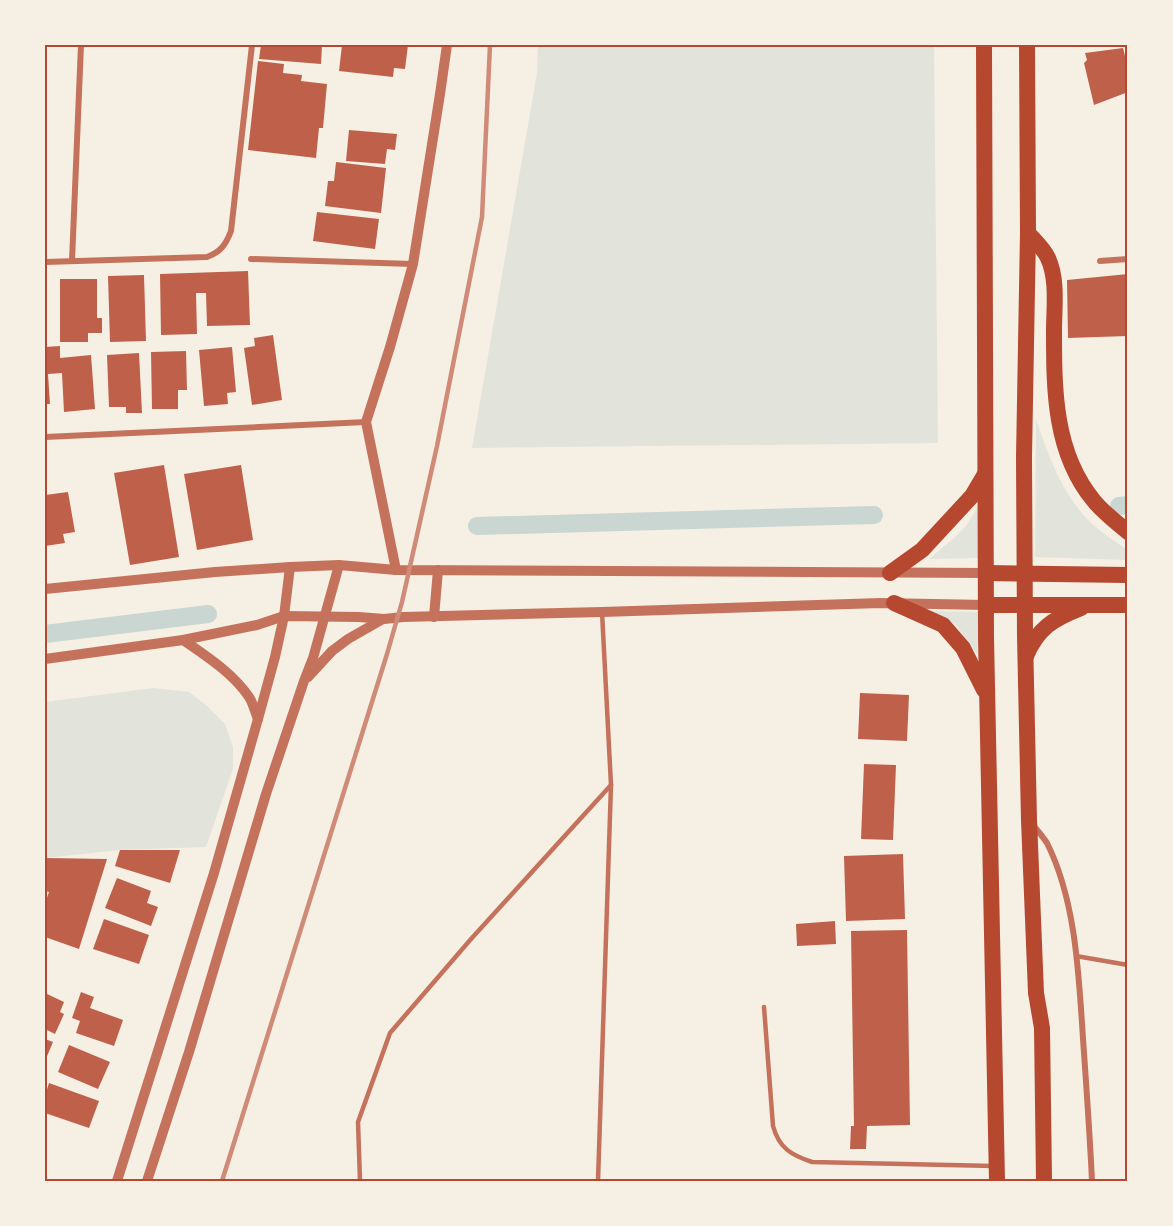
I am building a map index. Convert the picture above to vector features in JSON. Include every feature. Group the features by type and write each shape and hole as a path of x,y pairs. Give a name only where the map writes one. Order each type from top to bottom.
{"highway":[{"path":"984,45 987,694 997,1174"},
{"path":"1027,45 1028,233 1024,604 1036,993 1042,1028 1044,1181"},
{"path":"1028,233 1048,258 1053,278 1056,404 1066,451 1078,477 1094,500 1128,532"},
{"path":"890,573 922,550 972,496 986,473"},
{"path":"986,573 1128,575"},
{"path":"894,603 943,625 963,648 987,694"},
{"path":"986,604 1128,605"},
{"path":"1025,657 1039,633 1050,622 1092,604"}],"street":[{"path":"72,261 81,45"},
{"path":"45,262 207,257 216,254 225,244 231,231 252,45"},
{"path":"396,570 366,422 390,347 412,264 447,45"},
{"path":"251,259 412,264"},
{"path":"1100,261 1128,259"},
{"path":"45,437 366,422"},
{"path":"147,1181 189,1052 266,794 313,658 339,565"},
{"path":"45,589 191,574 339,565 396,570 986,573"},
{"path":"117,1181 214,873 258,719 284,616 290,567"},
{"path":"434,617 438,570"},
{"path":"45,659 183,640 257,626 284,616 384,619 894,603 986,604"},
{"path":"304,681 332,651 348,639 384,619"},
{"path":"183,640 207,657 240,686 250,698 258,719"},
{"path":"1029,820 1046,842 1060,878 1070,917 1080,995 1092,1181"}],"lane":[{"path":"598,1181 611,785 602,612"},
{"path":"360,1181 358,1122 390,1033 471,939 611,785"},
{"path":"1076,956 1128,965"},
{"path":"764,1007 773,1126 776,1138 787,1150 797,1157 812,1162 997,1174"}],"shaded area":[{"path":"538,45 934,45 938,443 472,448 537,73"},
{"path":"1036,419 1051,459 1070,497 1087,519 1128,550 1128,560 1035,557"},
{"path":"979,505 980,558 929,559 966,526"},
{"path":"929,611 978,612 978,655 956,625"},
{"path":"153,688 189,692 225,724 233,747 233,769 206,847 120,850 45,858 45,702"}],"building":[{"path":"261,45 322,45 321,64 259,59"},
{"path":"342,45 408,45 405,69 394,68 393,77 339,71"},
{"path":"1123,48 1128,68 1128,92 1094,105 1084,63 1087,60 1085,53"},
{"path":"258,61 284,64 283,73 302,75 301,81 327,84 323,128 319,128 316,158 248,150"},
{"path":"349,130 397,134 395,150 387,149 385,164 346,161"},
{"path":"336,162 386,168 381,213 325,206 328,181 334,181"},
{"path":"317,212 379,219 375,249 313,241"},
{"path":"248,271 250,325 207,326 206,293 196,293 197,334 161,335 160,274"},
{"path":"1128,274 1128,336 1068,338 1067,280"},
{"path":"144,275 146,341 110,342 108,276"},
{"path":"60,279 97,279 97,318 102,318 102,333 88,333 88,342 60,342"},
{"path":"273,335 282,400 252,405 244,348 255,346 254,338"},
{"path":"60,346 60,358 91,355 95,409 64,412 62,373 48,374 50,404 45,404 45,347"},
{"path":"232,347 236,392 227,393 228,404 204,406 199,350"},
{"path":"186,351 187,390 178,390 178,409 152,409 151,352"},
{"path":"139,353 142,413 126,413 126,407 109,407 107,355"},
{"path":"164,465 179,557 130,565 114,473"},
{"path":"241,465 253,540 197,550 184,474"},
{"path":"68,492 75,532 63,534 65,543 45,546 45,495"},
{"path":"860,693 909,695 907,741 858,739"},
{"path":"864,764 896,765 893,840 861,839"},
{"path":"120,850 180,850 170,883 115,866"},
{"path":"903,854 905,919 846,921 844,856"},
{"path":"45,858 107,859 79,949 45,937 45,903 49,892 45,891"},
{"path":"117,878 151,891 147,903 158,907 151,926 105,908"},
{"path":"104,919 149,935 139,964 93,949"},
{"path":"835,921 836,944 797,946 796,924"},
{"path":"907,930 910,1125 867,1126 866,1149 850,1149 851,1126 854,1126 851,931"},
{"path":"81,992 94,997 90,1008 123,1020 114,1046 76,1033 80,1021 72,1018"},
{"path":"45,993 64,1002 60,1012 64,1014 55,1034 45,1029"},
{"path":"45,1039 53,1042 45,1061"},
{"path":"69,1045 110,1062 98,1089 58,1072"},
{"path":"49,1083 99,1101 89,1128 45,1113 45,1096"}],"waterway":[{"path":"1119,506 1128,505"},
{"path":"477,526 874,515"},
{"path":"45,634 208,614"}],"railway":[{"path":"222,1181 402,602 437,446 482,217 490,45"}]}
